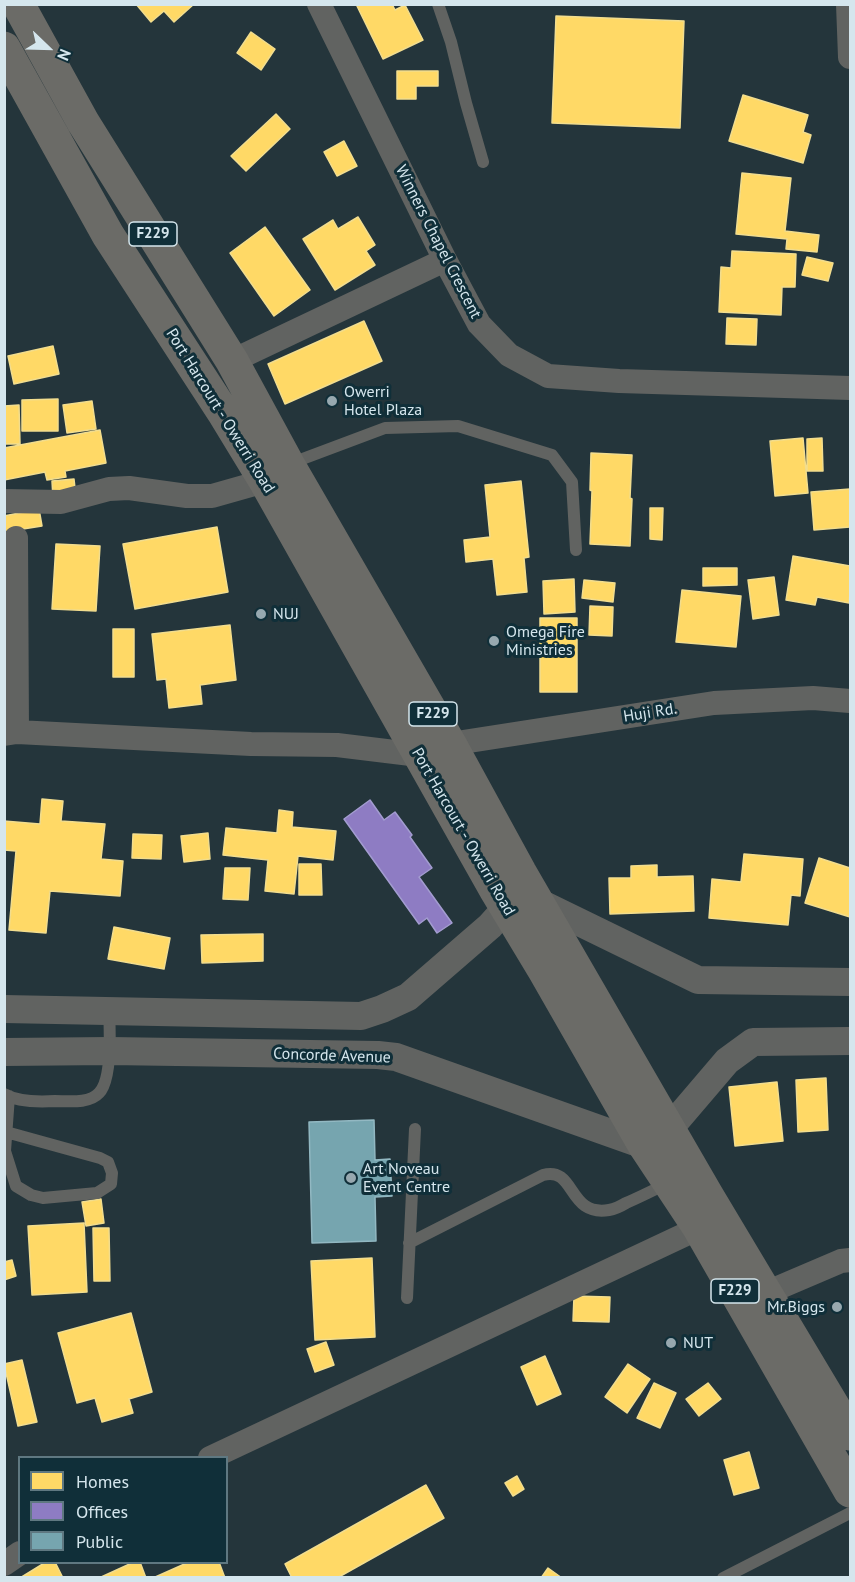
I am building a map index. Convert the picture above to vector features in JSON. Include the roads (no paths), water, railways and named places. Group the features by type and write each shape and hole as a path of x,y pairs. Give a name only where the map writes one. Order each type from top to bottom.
{"main road":[{"name":"Port Harcourt - Owerri Road","path":"18,4 84,123 232,361 276,473 419,755 522,905 755,1300 850,1491"},
{"path":"12,62 46,55"},
{"name":"Port Harcourt - Owerri Road","path":"12,62 108,235 223,412 276,473 450,744 522,905"},
{"path":"419,755 450,744"},
{"name":"Port Harcourt - Owerri Road","path":"657,1137 669,1183 699,1228 755,1300 850,1434"}],"street":[{"name":"Winners Chapel Crescent","path":"319,4 479,324 509,355 549,376 619,381 850,388"},
{"path":"848,4 850,57"},
{"path":"232,361 445,260"},
{"path":"4,501 61,502 92,492 129,488 187,496 212,496 276,473"},
{"path":"16,537 10,733 337,746 419,755"},
{"name":"Huji Rd.","path":"450,744 714,703 813,698 850,701"},
{"path":"4,1009 361,1016 408,997 490,926 522,905 698,980 850,982"},
{"path":"657,1137 727,1061 753,1042 850,1041"},
{"name":"Concorde Avenue","path":"4,1052 110,1051 378,1055 396,1058 657,1137"},
{"path":"214,1456 699,1228"},
{"path":"755,1300 841,1261 850,1260"},
{"path":"4,1564 18,1554"}],"lane":[{"path":"438,4 451,42 483,162"},
{"path":"276,473 385,428 458,426 552,455 572,482 576,550"},
{"path":"6,1132 100,1158 108,1162 112,1173 111,1184 97,1193 43,1198 31,1195 16,1186 5,1151 7,1095 38,1102 88,1100 100,1093 106,1080 110,1051 110,1011"},
{"path":"407,1298 415,1129"},
{"path":"409,1243 550,1173 557,1174 566,1181 578,1201 589,1210 611,1210 669,1183"},
{"path":"723,1578 850,1513"}],"place":[{"name":"Owerri Hotel Plaza","path":"332,401"},
{"name":"NUJ","path":"261,614"},
{"name":"Omega Fire Ministries","path":"494,641"},
{"name":"Art Noveau Event Centre","path":"351,1178"},
{"name":"Mr.Biggs","path":"837,1307"},
{"name":"NUT","path":"671,1343"}]}
